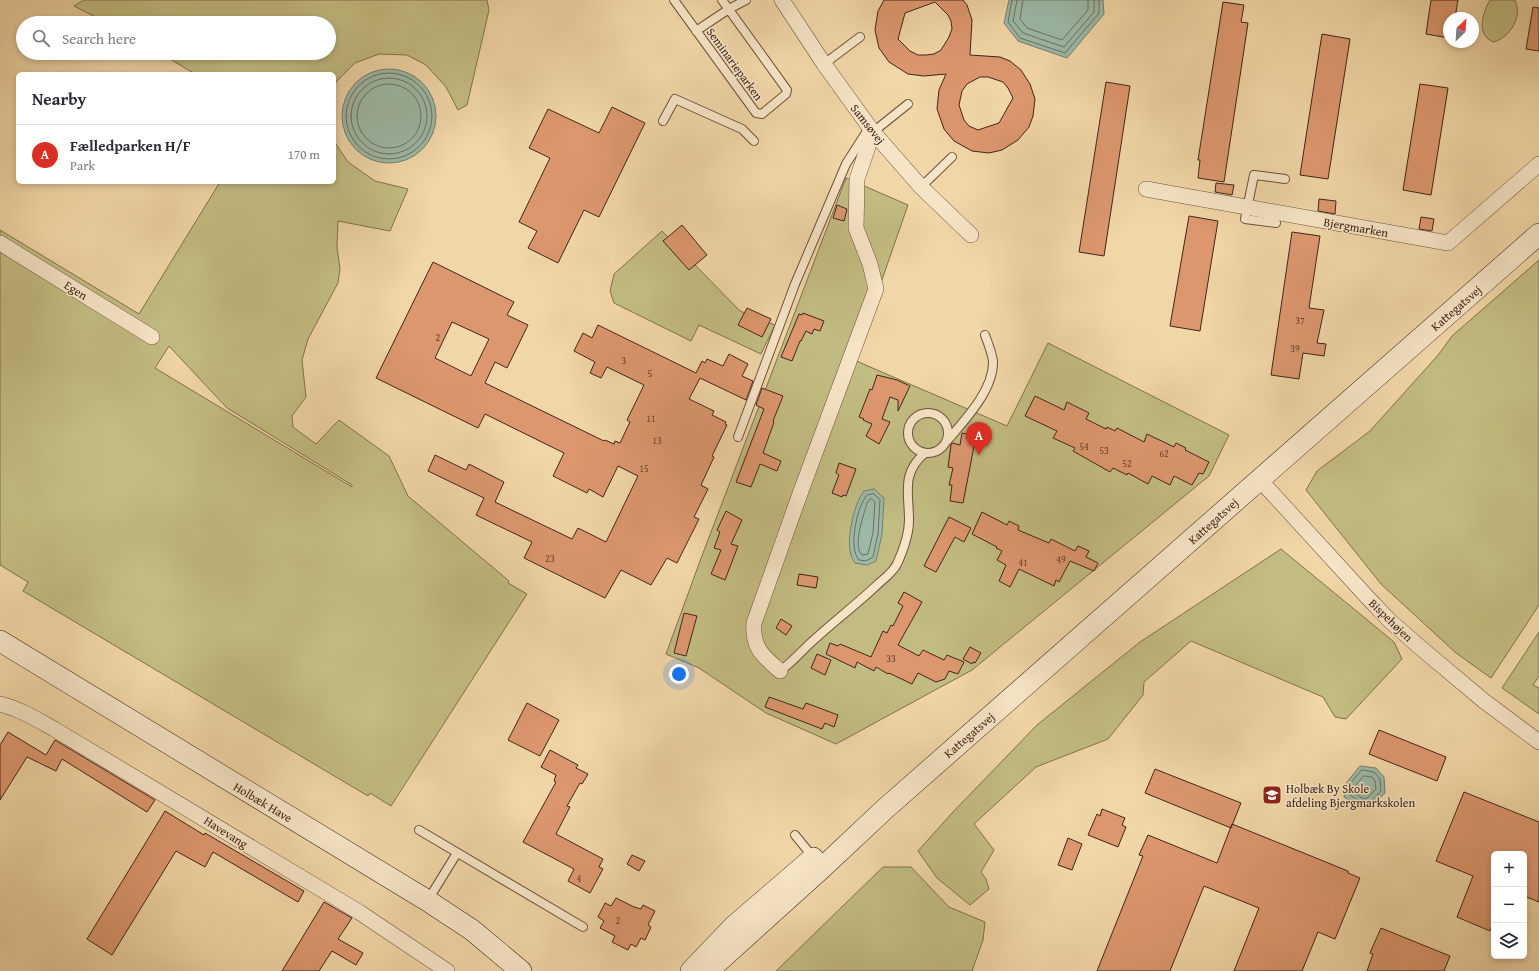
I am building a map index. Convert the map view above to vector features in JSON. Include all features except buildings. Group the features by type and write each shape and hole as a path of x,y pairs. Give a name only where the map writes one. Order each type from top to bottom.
{"street":[{"name":"Samsøvej","path":"782,0 824,64 871,130 921,187 971,235"},
{"path":"780,671 765,658 757,648 754,636 754,623 876,289 870,264 856,228 857,179 871,130"},
{"name":"Bjergmarken","path":"1146,189 1448,243 1539,164"},
{"name":"Kattegatsvej","path":"692,971 734,926 818,863 886,808 1539,234"},
{"name":"Egen","path":"0,243 152,337"},
{"name":"Bispehøjen","path":"1260,480 1390,621 1484,701 1539,742"},
{"name":"Holbæk Have","path":"0,641 428,901 472,930 521,971"},
{"name":"Havevang","path":"0,704 32,716 86,748 359,912 447,971"},
{"name":"Kattegatsvej","path":"708,971 818,863"}],"lane":[{"name":"Seminarieparken","path":"674,0 756,113 762,114 786,94 787,90 722,0"},
{"name":"Seminarieparken","path":"696,31 729,9 746,0"},
{"path":"824,64 860,37"},
{"path":"663,121 675,99 742,130 754,141"},
{"path":"738,437 795,284 846,164 871,130 908,104"},
{"path":"921,187 952,157"},
{"path":"1276,223 1245,219 1247,207 1254,175 1285,179"},
{"path":"946,441 948,429 942,418 936,415 930,413 918,416 912,420 909,427 909,440 913,446 925,453 932,453 938,450 946,441 975,408 990,378 992,368 992,358 985,334"},
{"path":"780,671 863,598 891,572 896,565 908,533 909,521 907,484 913,465 925,453"},
{"path":"419,830 583,927"},
{"path":"795,835 818,863"},
{"path":"428,901 457,853"}],"shaded area":[{"path":"84,0 487,0 489,10 467,105 458,110 446,87 426,65 407,55 379,54 355,63 336,82 336,72 192,72 172,60 336,60 336,16 93,16 74,6"},
{"path":"1490,0 1515,0 1517,6 1514,26 1505,36 1494,42 1484,35 1482,23"},
{"path":"336,144 348,162 375,181 408,189 390,231 338,221 337,247 340,269 338,283 308,339 302,360 306,397 292,416 293,427 316,444 339,420 389,456 408,496 509,581 508,583 527,594 391,806 370,793 368,796 23,591 28,582 0,565 0,230 139,314 219,184 336,184","holes":["169,346 227,408 352,485 352,487 155,368"]},
{"path":"846,178 908,205 854,360 1007,426 1048,343 1229,435 1209,476 972,670 836,744 766,713 699,668 666,654"},
{"path":"662,231 740,311 775,325 761,354 699,325 691,341 614,303 610,291 614,274"},
{"path":"1539,260 1539,605 1491,678 1456,653 1381,584 1306,490 1317,471 1370,431 1439,354 1452,336"},
{"path":"1281,549 1394,642 1402,659 1346,719 1335,717 1323,697 1191,641 1144,682 1143,695 1108,739 1036,767 974,824 994,850 981,872 986,879 989,889 970,905 937,878 918,851 952,813 1037,725 1140,642"},
{"path":"1539,632 1539,676 1533,685 1539,688 1539,714 1502,688"},
{"path":"883,867 911,867 949,907 985,922 983,940 972,971 776,971"}],"water":[{"path":"1009,0 1103,0 1104,14 1067,58 1018,41 1004,23"},
{"path":"389,69 407,73 422,83 432,98 436,116 432,134 422,149 407,159 389,163 371,159 356,149 346,134 342,116 346,98 356,83 371,73"},
{"path":"874,489 884,498 882,534 876,561 867,565 855,563 851,556 850,548 850,531 854,512 864,491"},
{"path":"1360,766 1376,768 1384,777 1385,793 1371,806 1360,808 1344,797 1347,782"}],"place":[{"name":"Fælledparken H/F","path":"979,455"},
{"name":"Holbæk By Skole afdeling Bjergmarkskolen","path":"1272,795"}]}
